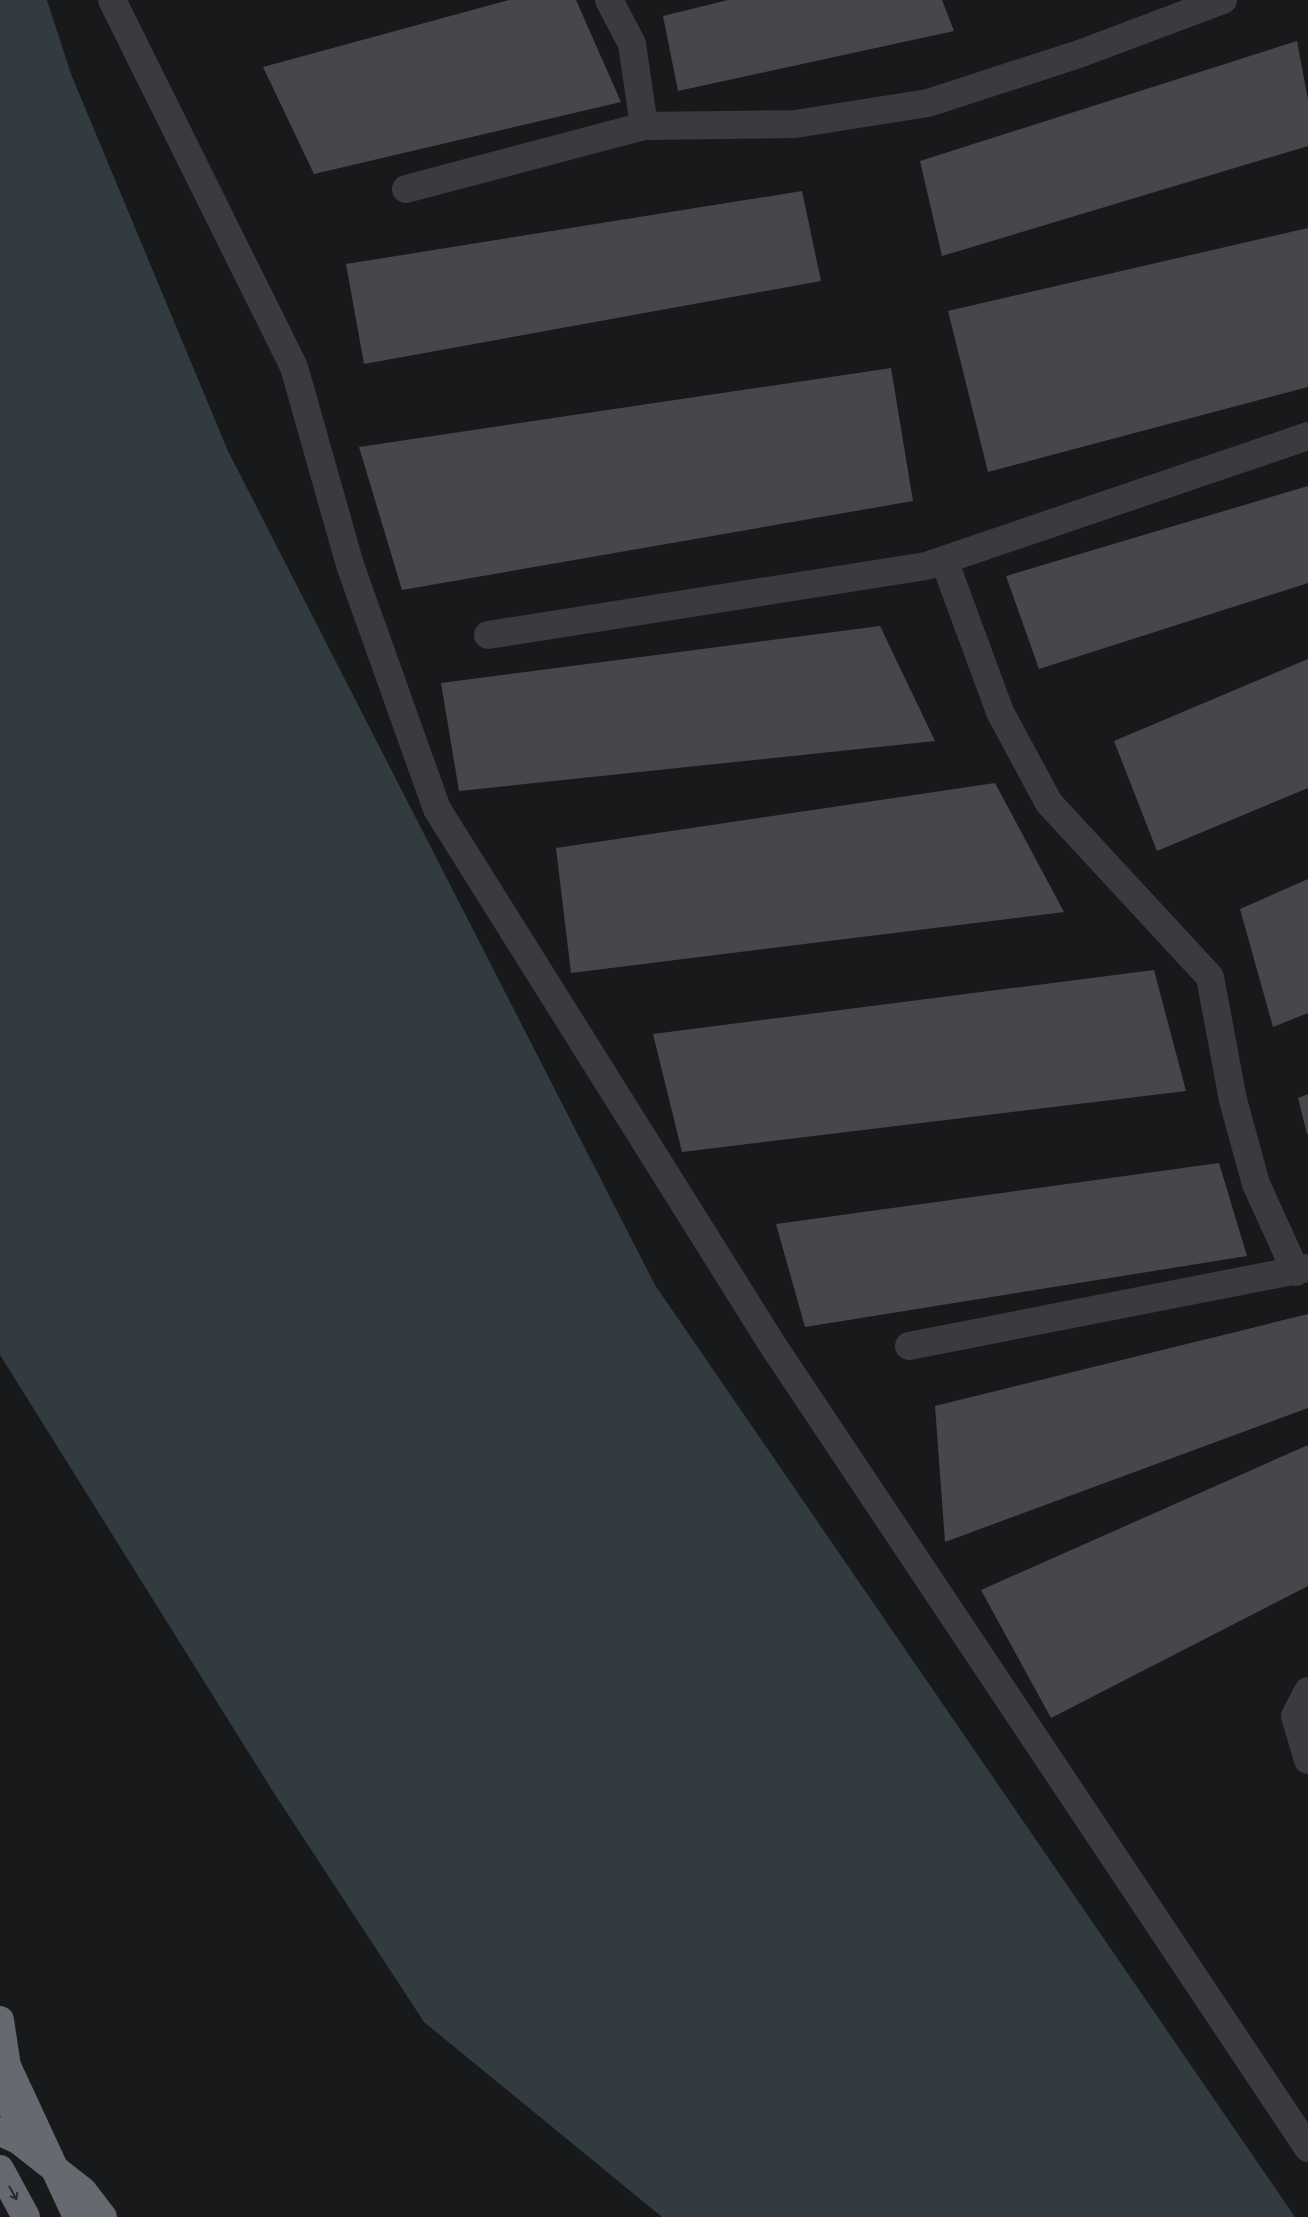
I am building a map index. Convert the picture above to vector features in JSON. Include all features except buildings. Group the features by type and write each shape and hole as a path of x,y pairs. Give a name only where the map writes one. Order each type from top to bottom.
{"highway":[{"path":"0,2020 9,2136 83,2191 103,2217"},
{"path":"0,2051 77,2217"},
{"path":"0,2169 26,2217"}],"street":[{"path":"112,0 294,366 350,565 437,809 772,1344 1308,2148"},
{"path":"609,0 632,44 644,126"},
{"path":"406,189 644,126 795,124 928,103 1078,54 1223,0"},
{"path":"488,635 916,568 1308,436"},
{"path":"909,1346 1302,1270 1256,1184 1233,1100 1210,977 1049,803 1000,712 944,560"},
{"path":"1308,1691 1295,1716 1308,1760"}],"shaded area":[{"path":"0,0 47,0 71,74 228,451 655,1285 1295,2217 662,2217 424,2022 272,1790 0,1355"}]}
